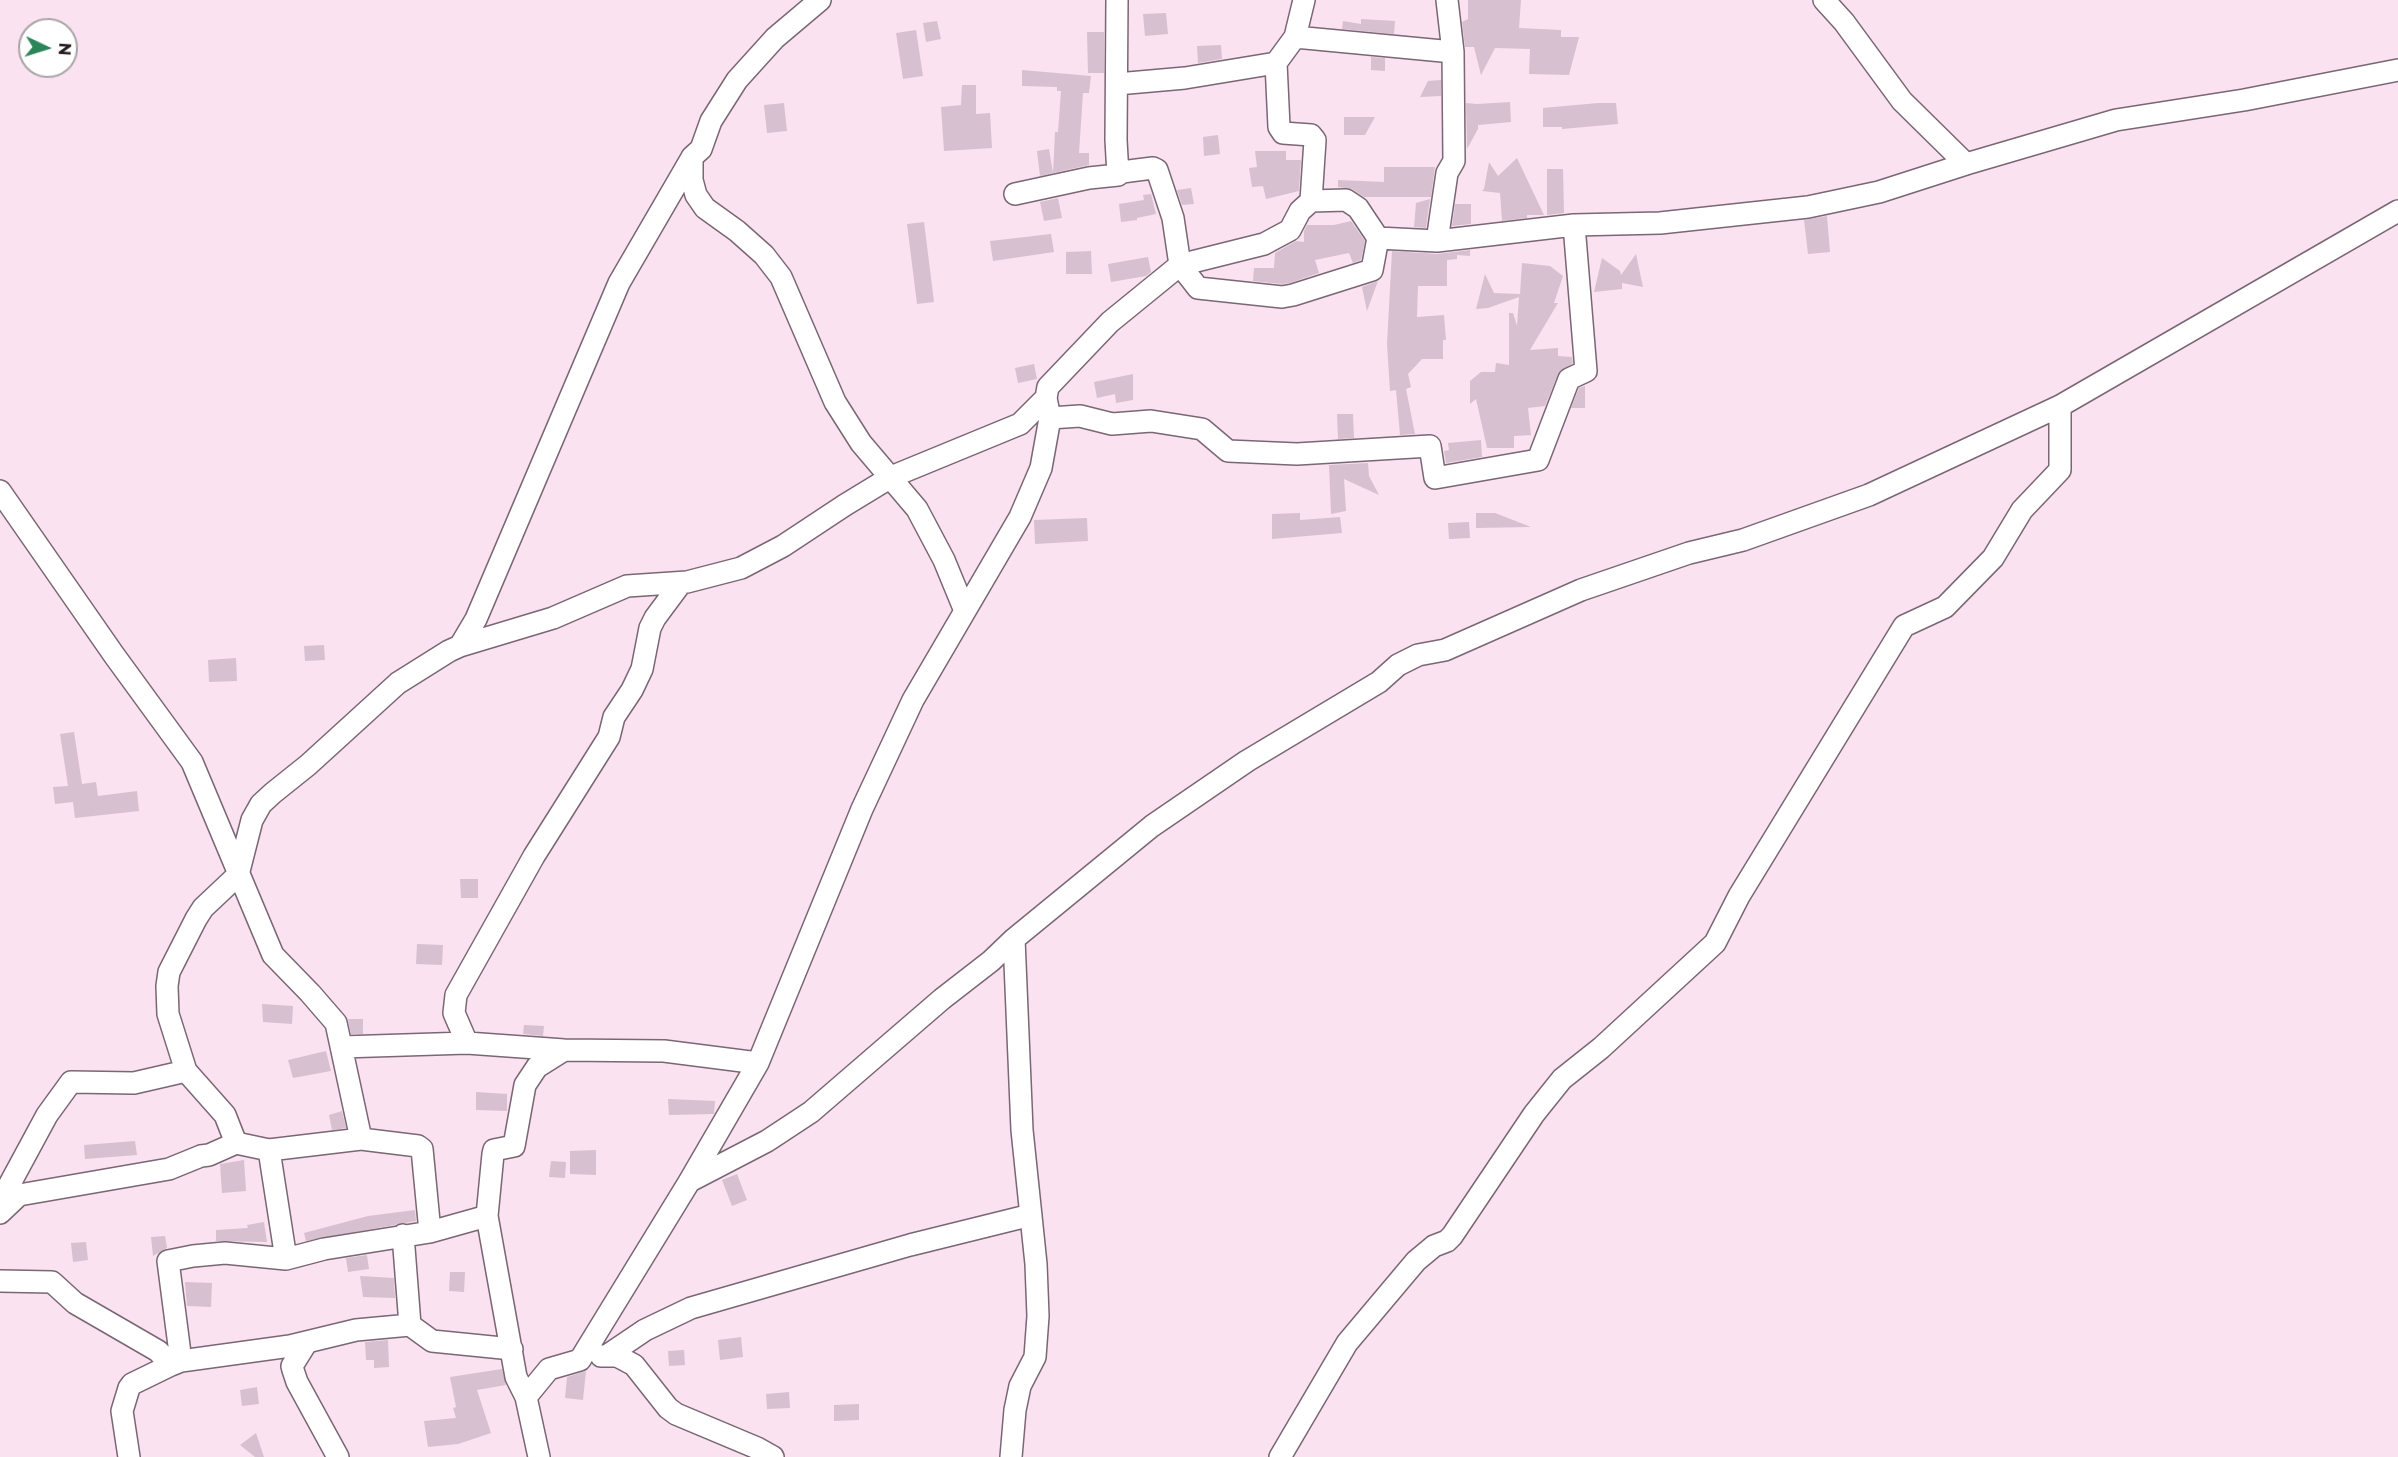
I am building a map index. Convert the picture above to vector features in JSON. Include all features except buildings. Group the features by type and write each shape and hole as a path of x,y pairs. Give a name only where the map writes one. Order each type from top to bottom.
{"street":[{"path":"460,646 476,619 619,283 692,157 701,149 711,122 737,80 775,38 820,0"},
{"path":"1117,0 1118,175"},
{"path":"1304,0 1295,37 1276,63 1280,131 1283,134 1311,135 1316,140 1311,201"},
{"path":"1437,241 1447,173 1454,161 1454,52 1447,0"},
{"path":"1824,0 1851,32 1902,101 1966,164"},
{"path":"1295,37 1454,52"},
{"path":"1117,84 1185,78 1276,63"},
{"path":"1378,238 1437,241 1574,225 1660,223 1808,207 1879,192 2116,120 2244,100 2398,70"},
{"path":"692,157 692,180 696,195 705,208 737,231 764,255 781,277 835,402 861,443 917,509 945,560 965,611"},
{"path":"580,1360 689,1182 758,1062 862,809 913,700 1020,517 1041,468 1048,408 1048,387 1110,322 1180,265 1264,244 1290,230 1300,211 1311,201 1346,200 1358,208 1378,238 1372,270 1288,296 1198,288 1180,265 1173,218 1157,170 1153,168 1122,172 1118,175 1089,178 1015,194"},
{"path":"689,1182 767,1141 811,1112 942,999 991,961 1014,939 1152,826 1247,761 1379,682 1398,666 1418,655 1445,650 1581,590 1689,553 1743,540 1869,495 2060,406 2398,211"},
{"path":"236,1143 225,1115 186,1071 168,1014 166,998 169,972 203,908 238,875 252,820 261,804 308,765 398,683 431,661 460,646 553,618 627,586 681,583 741,568 758,560 891,477 1020,424 1048,408 1112,424 1151,421 1202,429 1228,451 1297,454 1430,446 1435,477 1538,460 1569,379 1586,371 1574,225"},
{"path":"1280,1457 1347,1343 1416,1261 1434,1246 1452,1236 1534,1114 1562,1079 1601,1048 1715,943 1739,896 1904,626 1945,607 1993,558 2022,510 2060,470 2060,406"},
{"path":"0,491 114,655 186,753 273,955 336,1023 361,1139"},
{"path":"467,1043 454,1013 456,995 534,856 609,737 614,717 632,690 642,669 650,627 663,604 681,583"},
{"path":"1011,1457 1015,1410 1020,1386 1035,1357 1037,1285 1022,1130 1014,939"},
{"path":"342,1047 467,1043 564,1050 664,1051 758,1062"},
{"path":"539,1457 526,1398 516,1377 487,1216 494,1150 514,1146 525,1085 537,1067 564,1050"},
{"path":"0,1202 47,1115 71,1082 134,1083 186,1071"},
{"path":"0,1213 19,1196 169,1169 236,1143 269,1150 361,1139 418,1146 422,1149 430,1232"},
{"path":"269,1150 286,1259"},
{"path":"608,1355 645,1330 690,1308 910,1245 1031,1215"},
{"path":"176,1363 168,1261 225,1253 286,1259 324,1249 430,1232 487,1216"},
{"path":"403,1235 410,1325"},
{"path":"0,1281 52,1282 75,1303 176,1363"},
{"path":"129,1457 122,1411 129,1388 142,1378 176,1363 286,1347 356,1330 410,1325 432,1341 512,1349"},
{"path":"307,1342 292,1366 293,1370 297,1382 338,1457"},
{"path":"526,1398 549,1369 608,1355 623,1358 634,1365 668,1408 676,1414 773,1457"}]}
